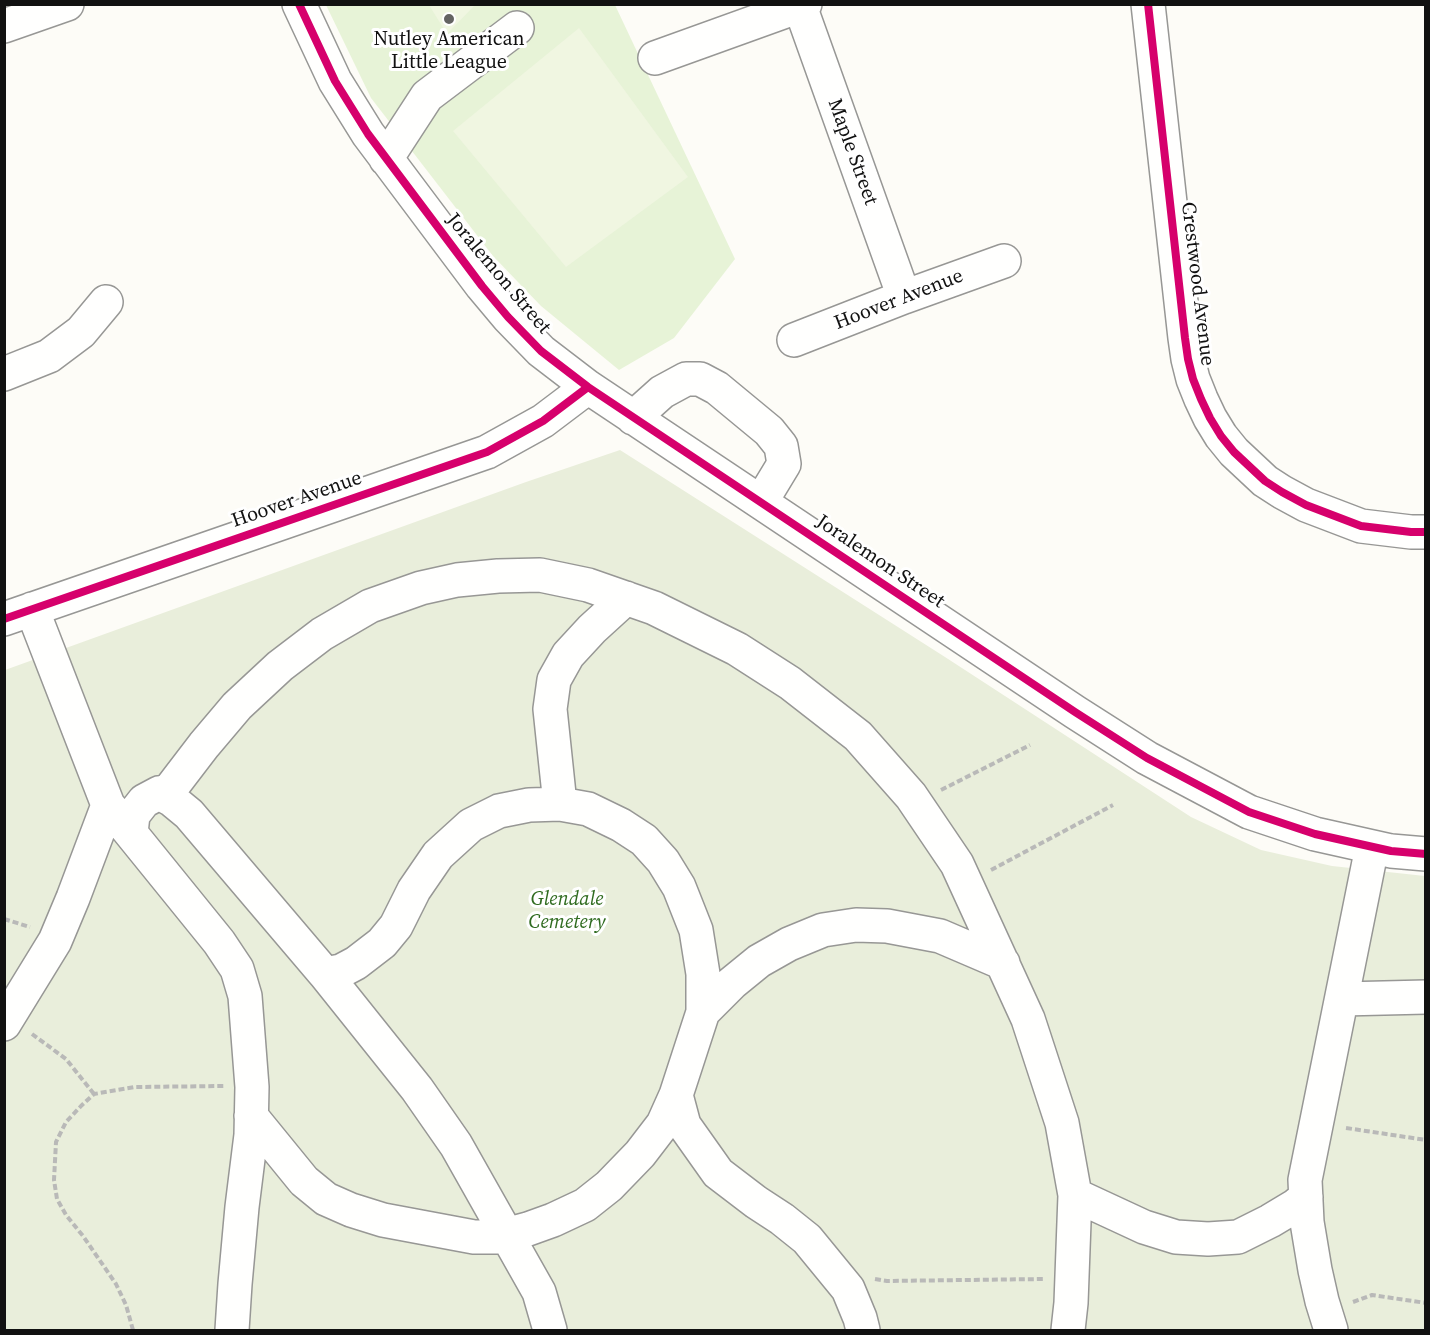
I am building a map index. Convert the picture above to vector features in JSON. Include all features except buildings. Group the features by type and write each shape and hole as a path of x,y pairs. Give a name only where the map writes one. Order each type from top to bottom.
{"street":[{"path":"4,26 67,4"},
{"name":"Joralemon Street","path":"298,4 335,81 368,134 482,286 541,351 588,387 1147,758 1249,812 1315,834 1391,851 1425,854"},
{"name":"Crestwood Avenue","path":"1148,4 1186,349 1200,399 1221,436 1234,452 1265,481 1282,492 1306,505 1361,526 1425,532"},
{"path":"655,58 802,5"},
{"name":"Maple Street","path":"802,5 904,297"},
{"path":"392,166 428,96 517,28"},
{"name":"Hoover Avenue","path":"794,340 1004,261"},
{"path":"4,374 49,356 81,332 106,302"},
{"path":"633,418 662,392 686,379 700,379 717,388 769,431 781,446 784,464 761,502"},
{"name":"Hoover Avenue","path":"18,614 487,452 543,421 588,387"},
{"path":"165,796 237,706 280,666 322,634 370,606 421,588 457,580 540,575 588,585 654,608 737,649 790,683 858,736 916,803 967,883 1028,1019 1062,1123 1075,1195 1068,1330"},
{"path":"560,804 550,709 554,680 568,655 592,628 626,598"},
{"path":"18,614 108,806 219,942 237,969 245,996 252,1101 251,1135 242,1207 232,1330"},
{"path":"131,833 133,815 144,801 159,793 172,800 189,814 325,974 417,1089 456,1145 539,1292 550,1330"},
{"path":"252,1101 304,1181 326,1199 383,1220 474,1237 506,1235 553,1220 585,1205 609,1186 640,1154 663,1124 676,1095 703,1012 703,974 696,930 679,887 663,861 644,840 621,825 588,809 560,804 529,805 499,811 471,825 438,855 414,890 396,926 382,943 356,963 325,974"},
{"path":"7,1021 55,941 74,898 108,806"},
{"path":"1328,1321 1315,1270 1307,1222 1305,1180 1372,847"},
{"path":"703,1012 732,983 759,961 789,944 823,930 856,925 887,926 940,936 1003,963"},
{"path":"1342,999 1425,997"},
{"path":"676,1095 684,1125 718,1173 807,1239 848,1289 860,1318 862,1330"},
{"path":"1075,1195 1144,1227 1176,1237 1208,1239 1238,1237 1270,1221 1306,1197"}],"path":[{"path":"916,803 1030,746"},
{"path":"967,883 1113,805"},
{"path":"7,1021 66,1059 94,1094"},
{"path":"133,1330 126,1305 116,1284 57,1199 54,1180 57,1142 66,1122 94,1094 135,1087 174,1086 252,1101"},
{"path":"1317,1123 1425,1140"},
{"path":"870,1279 887,1281 1072,1279"},
{"path":"1328,1321 1372,1295 1425,1303"}],"green space":[{"path":"326,5 615,5 735,259 674,338 619,370 541,306 493,256 371,98"},
{"name":"Nutley American Little League","path":"429,5 475,5 447,34"},
{"path":"579,28 688,177 566,267 453,131"},
{"name":"Glendale Cemetery","path":"620,450 1191,817 1261,850 1332,866 1425,876 1425,1330 5,1330 5,670"}],"cycle path":[{"path":"299,4 335,81 368,134 482,286 541,351 588,387 1147,758 1249,812 1315,834 1391,851 1426,854"},
{"path":"1148,4 1188,359 1193,379 1210,418 1234,452 1265,481 1306,505 1361,526 1426,532"},
{"path":"4,619 487,452 543,421 588,387"}],"place":[{"name":"Nutley American Little League","path":"449,19"}]}
